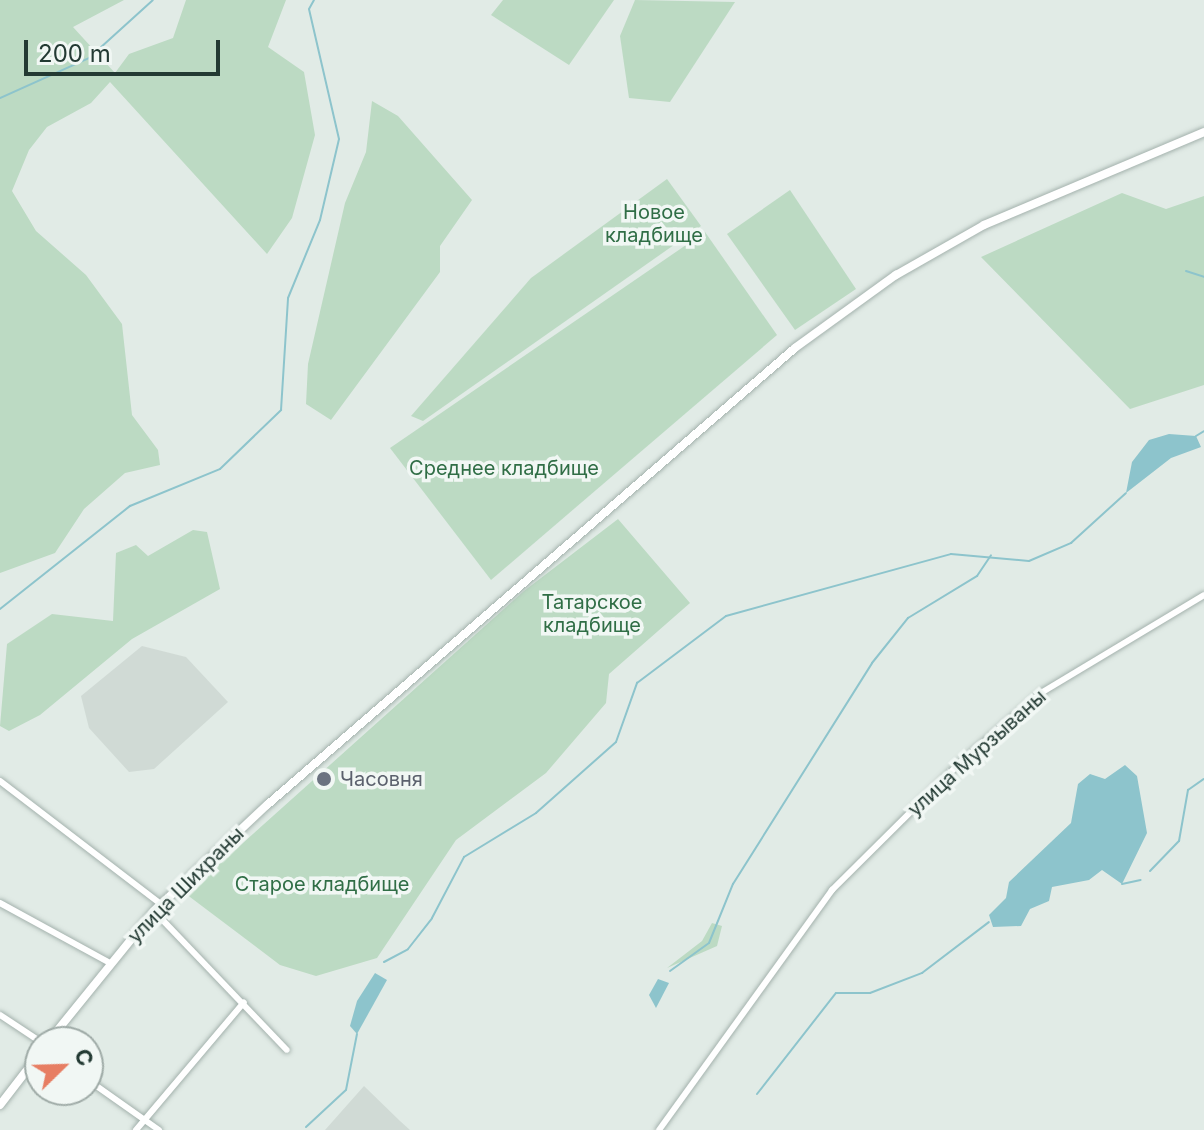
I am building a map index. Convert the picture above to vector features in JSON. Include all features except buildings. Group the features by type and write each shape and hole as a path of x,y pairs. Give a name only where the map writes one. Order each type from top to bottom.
{"street":[{"name":"улица Шихраны","path":"61,1026 158,908 267,805 834,317 984,225 1204,132"},
{"name":"улица Мурзываны","path":"659,1130 845,879 1041,693 1204,595"},
{"path":"0,781 158,908 287,1050"},
{"path":"0,903 110,963"},
{"path":"136,1130 244,1002"},
{"path":"0,1015 24,1031"},
{"path":"0,1105 24,1074"},
{"path":"104,1091 159,1130"}],"shaded area":[{"path":"142,646 186,657 228,702 154,769 129,772 89,728 81,696"},
{"path":"364,1086 400,1121 410,1130 325,1130"}],"green space":[{"path":"0,0 124,0 73,27 115,73 129,54 173,38 186,0 286,0 268,47 304,72 315,135 292,218 267,254 110,82 91,103 47,127 29,150 12,191 36,231 86,275 122,324 132,415 158,450 160,465 125,473 84,509 55,553 0,573"},
{"path":"503,0 614,0 569,65 491,15"},
{"path":"635,0 735,2 670,102 629,98 620,36"},
{"path":"372,101 398,116 472,200 440,246 440,272 331,420 306,404 308,364 345,203 366,152"},
{"name":"Новое кладбище","path":"667,179 701,226 423,421 411,416 531,278"},
{"path":"790,190 856,289 795,330 727,234"},
{"path":"1122,193 1166,209 1204,196 1204,385 1130,409 981,257"},
{"name":"Среднее кладбище","path":"705,232 777,335 491,580 390,448"},
{"name":"Старое кладбище","path":"618,519 690,603 609,674 606,703 546,773 456,840 377,958 316,976 280,965 186,894 524,591"},
{"path":"193,530 207,532 220,589 132,639 40,715 9,731 0,726 7,644 52,614 113,621 116,553 136,545 148,556"},
{"path":"712,923 722,926 717,946 667,968 702,941"}],"water":[{"path":"1169,434 1196,436 1201,447 1171,458 1126,493 1132,462 1149,440"},
{"path":"1125,765 1137,776 1147,833 1122,884 1102,870 1089,880 1052,887 1049,901 1030,909 1021,926 993,927 989,915 1006,898 1009,882 1071,823 1078,784 1090,774 1105,779"},
{"path":"375,973 387,980 357,1034 350,1026 357,1001"},
{"path":"658,979 669,983 656,1008 649,995"}],"waterway":[{"path":"0,98 89,58 153,0"},
{"path":"0,609 130,506 220,469 281,410 288,298 320,220 339,139 309,9 314,0"},
{"path":"1186,271 1204,277"},
{"path":"1196,436 1204,431"},
{"path":"384,962 408,949 432,918 464,857 536,813 616,742 637,683 726,616 951,554 1029,561 1071,543 1126,493"},
{"path":"670,971 709,943 733,884 872,663 908,618 977,576 991,555"},
{"path":"1150,871 1179,841 1188,790 1204,779"},
{"path":"1122,884 1141,880"},
{"path":"757,1094 836,993 870,993 922,973 989,922"},
{"path":"306,1127 346,1090 357,1034"}],"place":[{"name":"Часовня","path":"324,779"}],"park label":[{"name":"Татарское кладбище","path":"592,614"}]}
